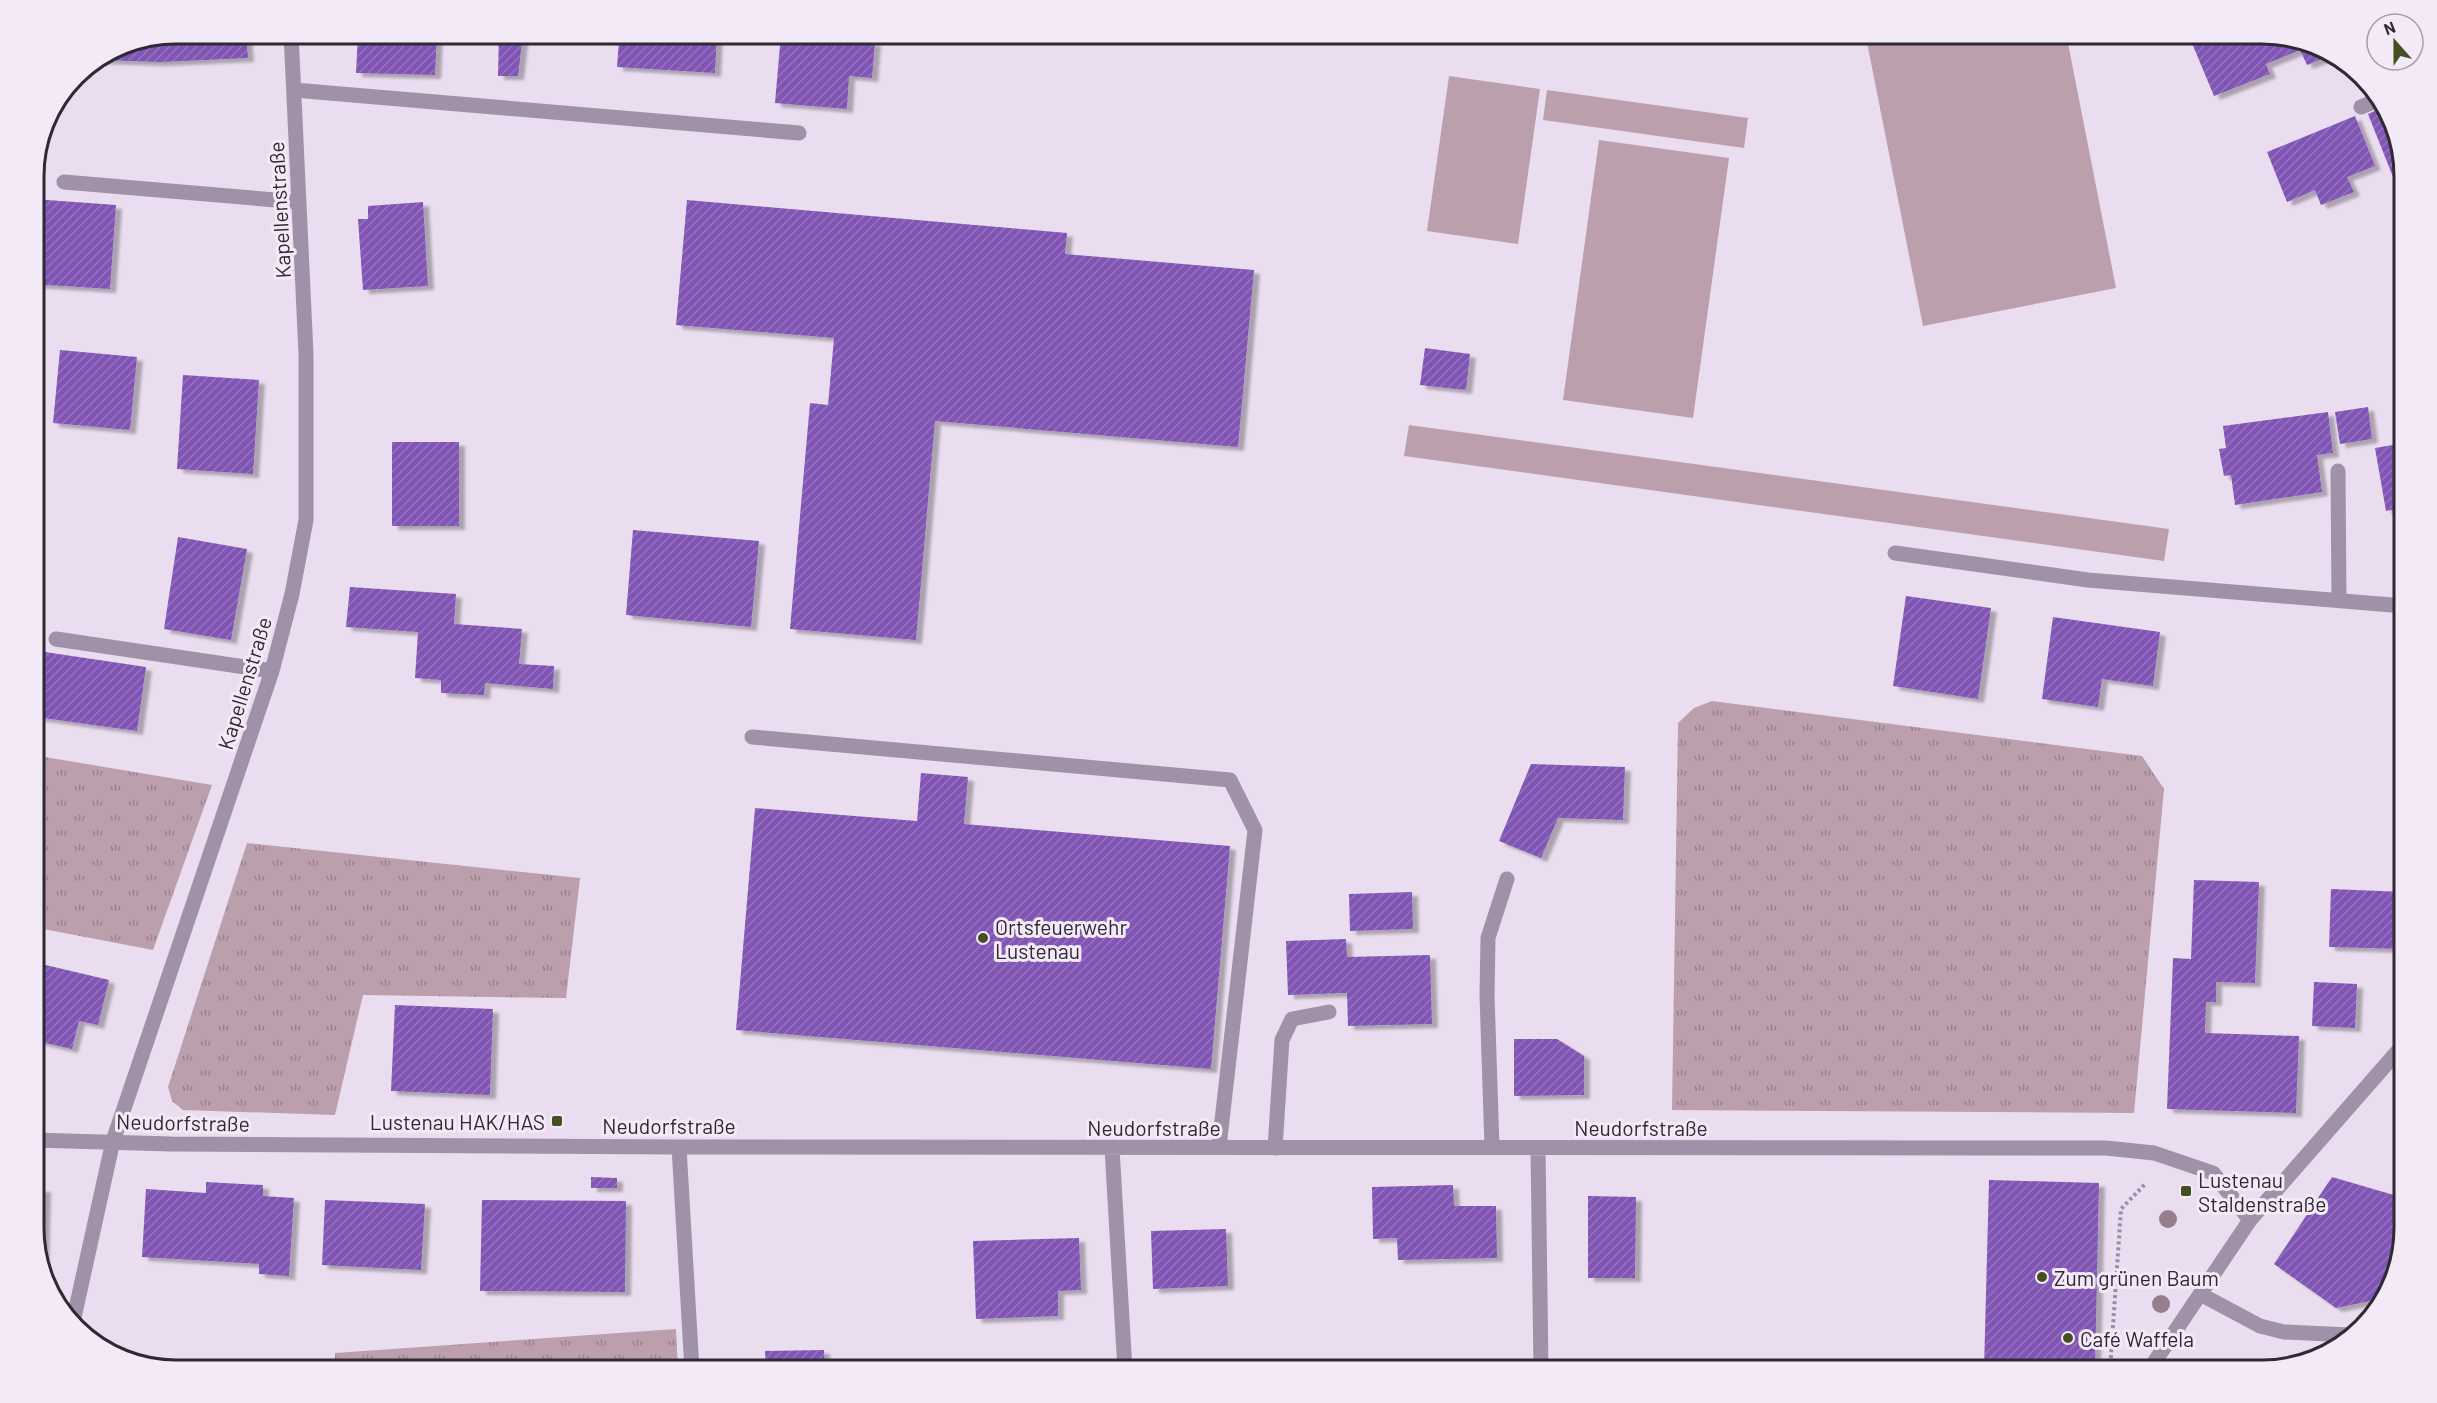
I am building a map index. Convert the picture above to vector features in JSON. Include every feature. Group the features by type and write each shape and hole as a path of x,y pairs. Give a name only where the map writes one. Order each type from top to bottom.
{"street":[{"name":"Kapellenstraße","path":"75,1313 113,1141 272,671 292,594 306,520 308,407 292,44"},
{"path":"294,90 799,133"},
{"path":"2361,107 2371,103"},
{"path":"64,182 299,202"},
{"path":"2338,471 2339,600"},
{"path":"1895,553 2088,580 2393,605"},
{"path":"56,639 272,671"},
{"path":"752,737 1230,780 1255,830 1219,1147"},
{"path":"1492,1147 1487,995 1488,938 1507,879"},
{"path":"1275,1148 1282,1040 1292,1019 1329,1012"},
{"path":"2156,1360 2250,1220 2394,1056"},
{"name":"Neudorfstraße","path":"44,1140 171,1144 2115,1149 2154,1153 2213,1173 2250,1220"},
{"path":"679,1146 691,1360"},
{"path":"1112,1148 1124,1360"},
{"path":"1538,1148 1541,1360"},
{"path":"2200,1294 2260,1326 2284,1332 2338,1335"}],"path":[{"path":"2111,1360 2121,1209 2150,1180"}],"green space":[{"path":"1867,44 2068,44 2116,288 1923,326"},
{"path":"1449,76 1540,89 1518,244 1427,231"},
{"path":"1547,90 1748,118 1744,148 1543,120"},
{"path":"1599,140 1729,158 1693,418 1563,400"},
{"path":"1409,425 2169,529 2164,561 1404,456"},
{"path":"1712,701 2142,756 2164,789 2134,1113 1672,1110 1678,723 1694,708"},
{"path":"44,757 212,785 153,950 44,929"},
{"path":"247,843 580,878 566,998 363,995 335,1115 183,1110 172,1101 168,1087"},
{"path":"676,1329 678,1360 335,1360 335,1353"}],"building":[{"path":"247,44 248,58 161,62 110,60 133,50 158,45"},
{"path":"357,44 436,44 435,75 356,73"},
{"path":"499,44 522,44 518,76 498,76"},
{"path":"619,44 716,44 715,73 617,67"},
{"path":"780,44 875,44 872,78 849,76 847,109 775,103"},
{"path":"2192,44 2279,45 2296,48 2323,59 2307,65 2300,50 2266,64 2270,74 2214,96"},
{"path":"2376,110 2383,125 2389,141 2393,177 2393,177 2368,114"},
{"path":"2355,116 2375,166 2347,177 2354,192 2321,205 2315,190 2287,202 2267,152"},
{"path":"44,200 116,205 110,289 44,285"},
{"path":"687,200 1067,233 1065,254 1254,270 1238,447 935,421 916,640 790,629 810,403 828,405 834,338 676,325"},
{"path":"423,202 428,286 363,290 358,219 368,219 368,206"},
{"path":"1425,348 1470,354 1466,390 1420,385"},
{"path":"60,350 137,357 130,430 53,423"},
{"path":"183,375 259,380 253,474 177,469"},
{"path":"2368,407 2372,439 2340,444 2335,412"},
{"path":"2328,412 2333,453 2317,455 2322,492 2235,505 2231,475 2224,476 2219,449 2226,448 2223,426"},
{"path":"392,442 459,442 459,526 392,526"},
{"path":"2393,445 2393,510 2386,511 2375,448"},
{"path":"633,530 759,541 751,627 626,615"},
{"path":"178,537 247,549 231,640 164,629"},
{"path":"350,587 456,594 454,624 522,629 519,664 554,666 553,689 485,683 484,695 441,693 441,680 415,678 418,632 346,627"},
{"path":"1906,596 1991,608 1978,699 1893,686"},
{"path":"2053,617 2160,632 2153,686 2102,679 2098,707 2042,699"},
{"path":"45,652 146,667 137,731 44,718"},
{"path":"1531,764 1625,767 1623,820 1558,818 1541,858 1499,841"},
{"name":"Ortsfeuerwehr Lustenau","path":"921,773 968,777 964,824 1230,846 1211,1069 736,1030 755,808 917,821"},
{"path":"2194,880 2259,882 2255,983 2216,982 2216,1002 2206,1002 2205,1033 2299,1036 2296,1113 2167,1109 2173,958 2191,959"},
{"path":"2331,889 2394,892 2394,949 2329,947"},
{"path":"1412,892 1413,929 1350,931 1349,894"},
{"path":"1346,939 1347,957 1430,955 1432,1024 1348,1026 1347,993 1288,995 1286,941"},
{"path":"44,965 109,980 98,1025 79,1021 72,1049 44,1043"},
{"path":"2314,982 2357,984 2355,1028 2312,1026"},
{"path":"395,1005 493,1009 490,1095 391,1091"},
{"path":"1514,1039 1557,1039 1584,1056 1584,1095 1514,1096"},
{"path":"591,1177 617,1178 617,1188 591,1188"},
{"path":"2332,1177 2394,1195 2394,1228 2389,1262 2371,1301 2336,1308 2274,1264"},
{"name":"Zum grünen Baum","path":"1989,1180 2099,1183 2095,1360 1984,1360"},
{"path":"206,1182 263,1185 263,1196 294,1198 289,1276 259,1274 259,1264 142,1257 146,1189 206,1193"},
{"path":"1453,1185 1454,1206 1496,1206 1497,1258 1398,1260 1397,1238 1373,1239 1372,1187"},
{"path":"1588,1196 1636,1197 1635,1278 1588,1278"},
{"path":"325,1200 425,1204 421,1270 322,1265"},
{"path":"482,1200 626,1201 625,1292 480,1291"},
{"path":"1226,1229 1228,1286 1153,1289 1151,1231"},
{"path":"1079,1238 1081,1290 1058,1291 1058,1316 976,1319 973,1241"},
{"path":"824,1350 824,1360 765,1360 765,1351"}],"place":[{"name":"Ortsfeuerwehr Lustenau","path":"983,938"},
{"name":"Lustenau HAK/HAS","path":"557,1121"},
{"name":"Lustenau Staldenstraße","path":"2186,1191"},
{"name":"Zum grünen Baum","path":"2042,1277"},
{"name":"Café Waffela","path":"2068,1338"}]}
